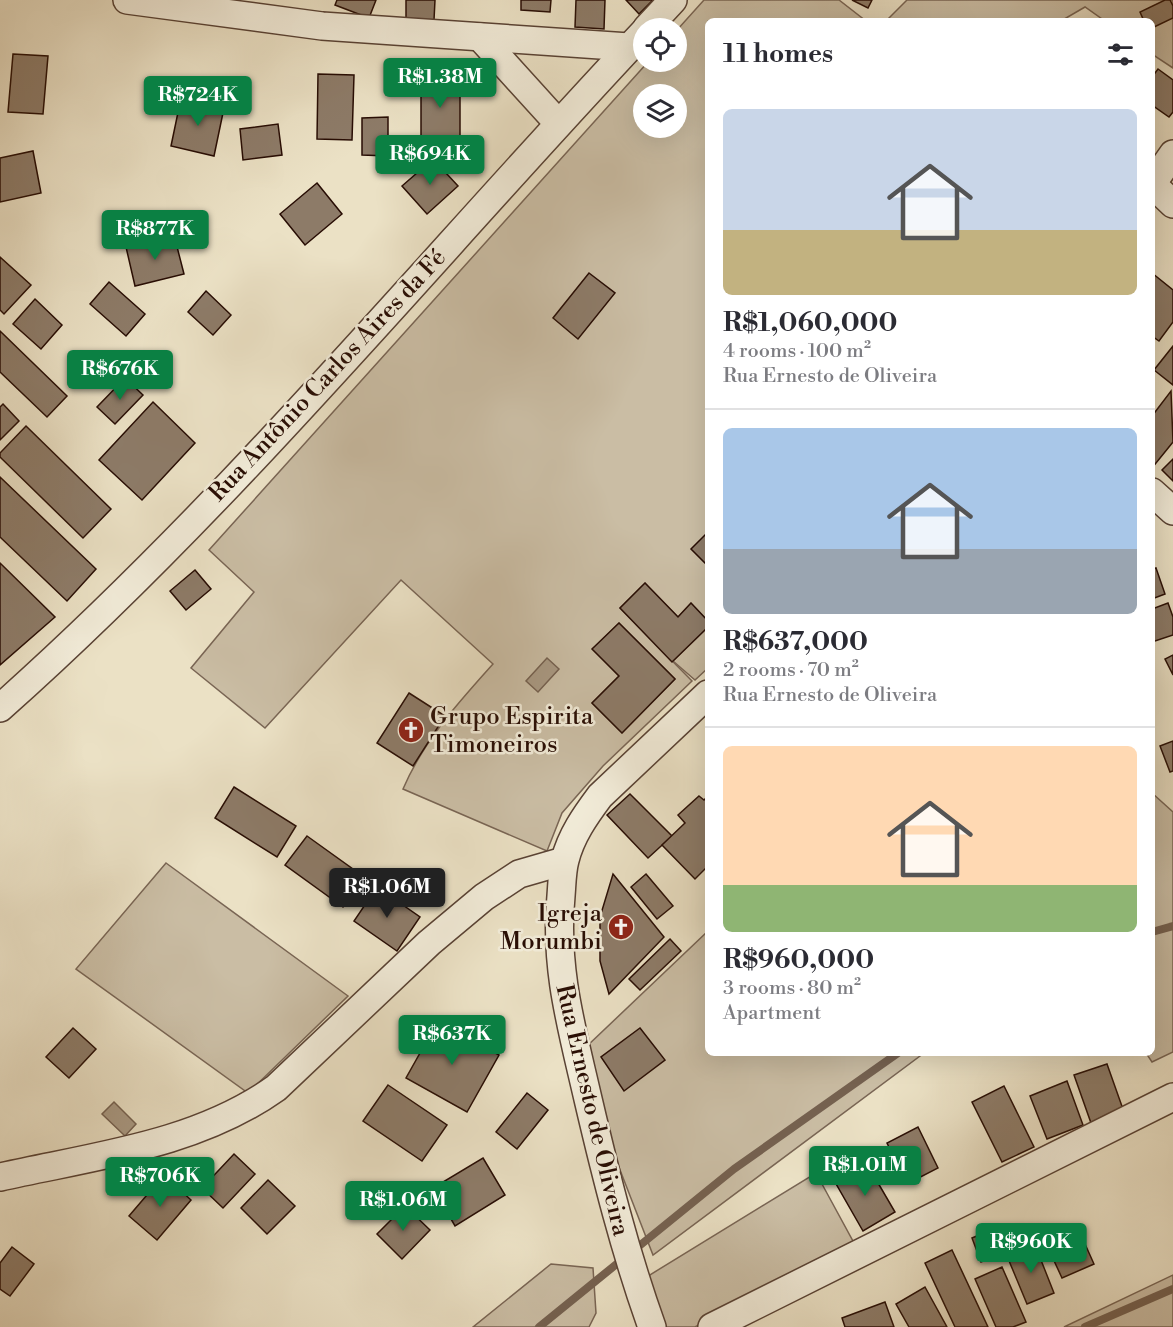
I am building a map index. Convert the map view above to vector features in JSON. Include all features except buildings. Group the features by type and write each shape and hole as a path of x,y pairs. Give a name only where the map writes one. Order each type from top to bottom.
{"street":[{"path":"127,0 322,26 480,37 633,36"},
{"name":"Rua Antônio Carlos Aires da Fé","path":"657,18 674,0"},
{"path":"480,37 558,123"},
{"name":"Rua Antônio Carlos Aires da Fé","path":"0,708 91,624 259,452 633,43"},
{"path":"1155,180 1173,154"},
{"path":"1155,187 1173,204"},
{"path":"1155,495 1173,511"},
{"name":"Rua Ernesto de Oliveira","path":"652,1327 622,1237 564,990 558,953 564,861 573,836 600,796 705,697"},
{"path":"0,1177 158,1142 215,1123 257,1102 276,1088 429,943 484,897 519,874 564,861"},
{"path":"712,1327 1173,1097"}],"shaded area":[{"path":"704,0 839,0 862,18 705,18 705,618 691,603 678,617 645,583 620,608 692,681 603,766 562,813 547,851 403,789 431,738 493,664 401,580 265,728 191,668 254,592 209,550 639,72 687,72 687,19","holes":["619,623 675,679 622,733 592,703 619,676 593,649"]},
{"path":"907,0 1173,0 1173,68 1155,56 1155,18 1101,18 1085,7 1066,18 889,18"},
{"path":"705,630 705,671 695,680 673,661"},
{"path":"547,658 559,669 538,692 526,681"},
{"path":"1155,796 1173,812 1173,1052 1152,1062 1148,1056 1155,1056"},
{"path":"166,863 348,996 248,1093 76,969"},
{"path":"705,934 705,1056 920,1056 653,1255 615,1157 585,1048"},
{"path":"114,1102 136,1124 125,1136 102,1114"},
{"path":"816,1173 854,1243 695,1327 660,1327 640,1281"},
{"path":"551,1264 593,1268 596,1313 589,1327 473,1327"},
{"path":"1173,1275 1173,1327 1064,1327"}],"waterway":[{"path":"1155,931 1173,926"},
{"path":"633,1251 734,1169 894,1056"},
{"path":"539,1327 624,1258"},
{"path":"1085,1327 1173,1289"}],"place":[{"name":"Grupo Espirita Timoneiros","path":"411,730"},
{"name":"Igreja Morumbi","path":"621,927"}]}
